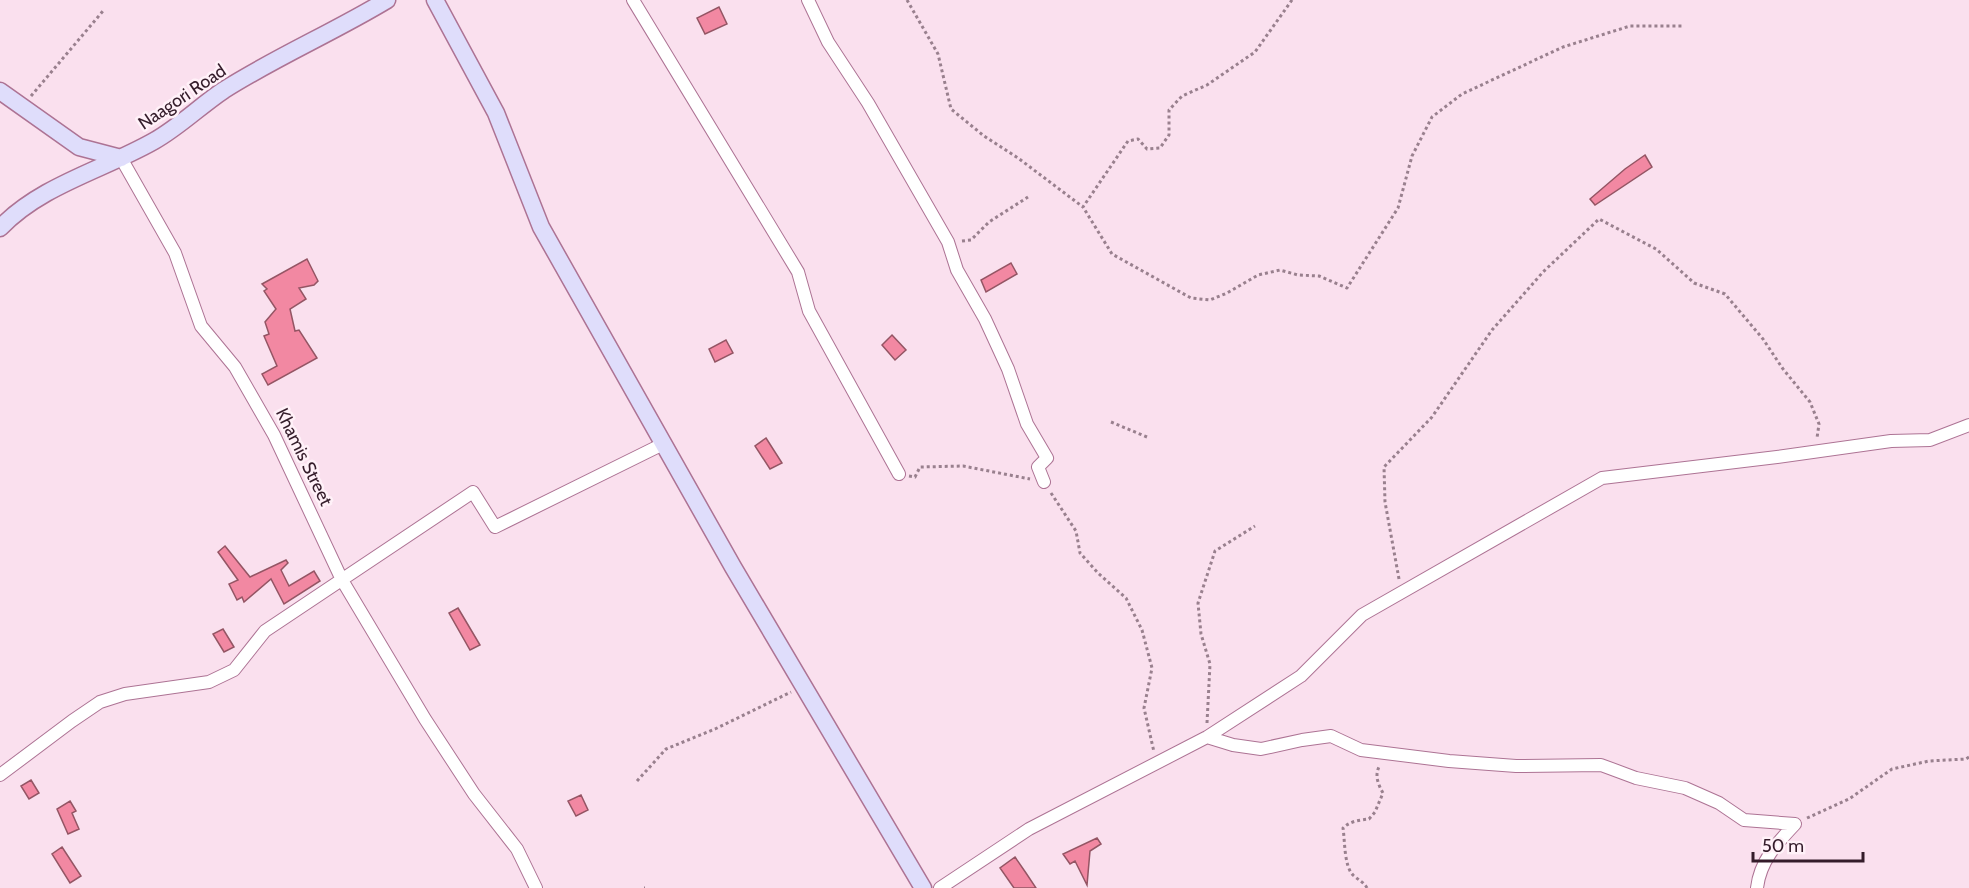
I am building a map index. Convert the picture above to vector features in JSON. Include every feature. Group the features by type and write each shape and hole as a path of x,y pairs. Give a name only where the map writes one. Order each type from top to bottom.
{"street":[{"name":"Naagori Road","path":"0,228 11,216 46,193 156,140 224,91 387,0"},
{"path":"435,0 496,113 541,226 733,567 923,888"},
{"path":"633,0 798,272 809,311 899,474"},
{"path":"808,0 828,42 868,103 948,242 957,270 985,319 1008,369 1026,424 1047,458 1038,467 1044,482"},
{"path":"0,91 80,147 121,158"},
{"name":"Khamis Street","path":"121,158 176,253 201,326 235,367 274,435 342,580 425,719 474,794 517,849 536,888"},
{"path":"940,888 1029,829 1207,737 1301,676 1362,615 1602,478 1891,441 1930,440 1969,424"},
{"path":"0,775 100,702 124,694 209,682 234,670 265,631 473,492 495,526 663,444"},
{"path":"1207,737 1233,745 1261,749 1331,736 1361,750 1386,753 1516,766 1601,765 1636,778 1685,788 1719,803 1744,820 1795,824"},
{"path":"1757,888 1758,878 1771,849 1795,824"}],"path":[{"path":"907,0 938,54 951,109 984,136 1018,158 1083,207 1112,254 1191,298 1210,300 1258,275 1281,270 1298,275 1319,276 1347,288 1398,208 1412,156 1432,117 1462,94 1563,47 1630,26 1682,26"},
{"path":"1083,207 1128,141 1138,139 1147,149 1160,148 1169,135 1169,110 1182,96 1207,85 1255,52 1292,0"},
{"path":"22,107 103,11"},
{"path":"948,242 971,240 989,222 1028,198"},
{"path":"1402,593 1385,502 1383,467 1432,417 1492,330 1543,272 1599,219 1656,249 1694,283 1725,294 1763,339 1783,369 1810,402 1819,424 1815,452"},
{"path":"1111,422 1147,437"},
{"path":"899,474 915,477 920,467 963,466 1044,482 1076,531 1080,553 1126,598 1142,630 1152,668 1144,708 1156,762"},
{"path":"1207,737 1210,664 1201,634 1198,603 1215,550 1255,526"},
{"path":"637,781 666,749 715,729 804,687"},
{"path":"1367,888 1351,874 1347,862 1343,828 1358,820 1369,819 1375,812 1383,793 1376,771 1386,753"},
{"path":"1795,824 1849,799 1892,770 1929,761 1969,757"}],"building":[{"path":"719,7 727,24 705,34 697,18"},
{"path":"1645,155 1652,167 1595,205 1590,199"},
{"path":"307,259 318,281 314,285 299,288 306,299 290,309 295,331 299,330 317,358 268,385 262,374 277,366 264,336 269,334 265,322 276,309 264,291 267,289 262,284"},
{"path":"1011,263 1017,274 986,292 981,280"},
{"path":"892,335 906,350 895,360 882,345"},
{"path":"726,340 733,353 715,362 709,349"},
{"path":"766,438 782,463 770,469 755,446"},
{"path":"225,546 250,577 286,560 288,563 281,570 289,586 314,571 320,581 284,604 271,579 244,602 242,597 237,600 229,584 238,580 218,552"},
{"path":"458,608 480,645 470,650 449,613"},
{"path":"223,629 234,647 224,652 213,634"},
{"path":"31,780 39,793 29,799 21,786"},
{"path":"581,795 588,810 576,816 568,801"},
{"path":"70,801 76,811 72,813 79,829 68,834 57,809"},
{"path":"1097,838 1101,844 1090,851 1087,885 1075,861 1070,864 1063,854"},
{"path":"62,847 81,876 70,883 52,854"},
{"path":"1015,857 1036,888 1014,888 1000,868"}]}
